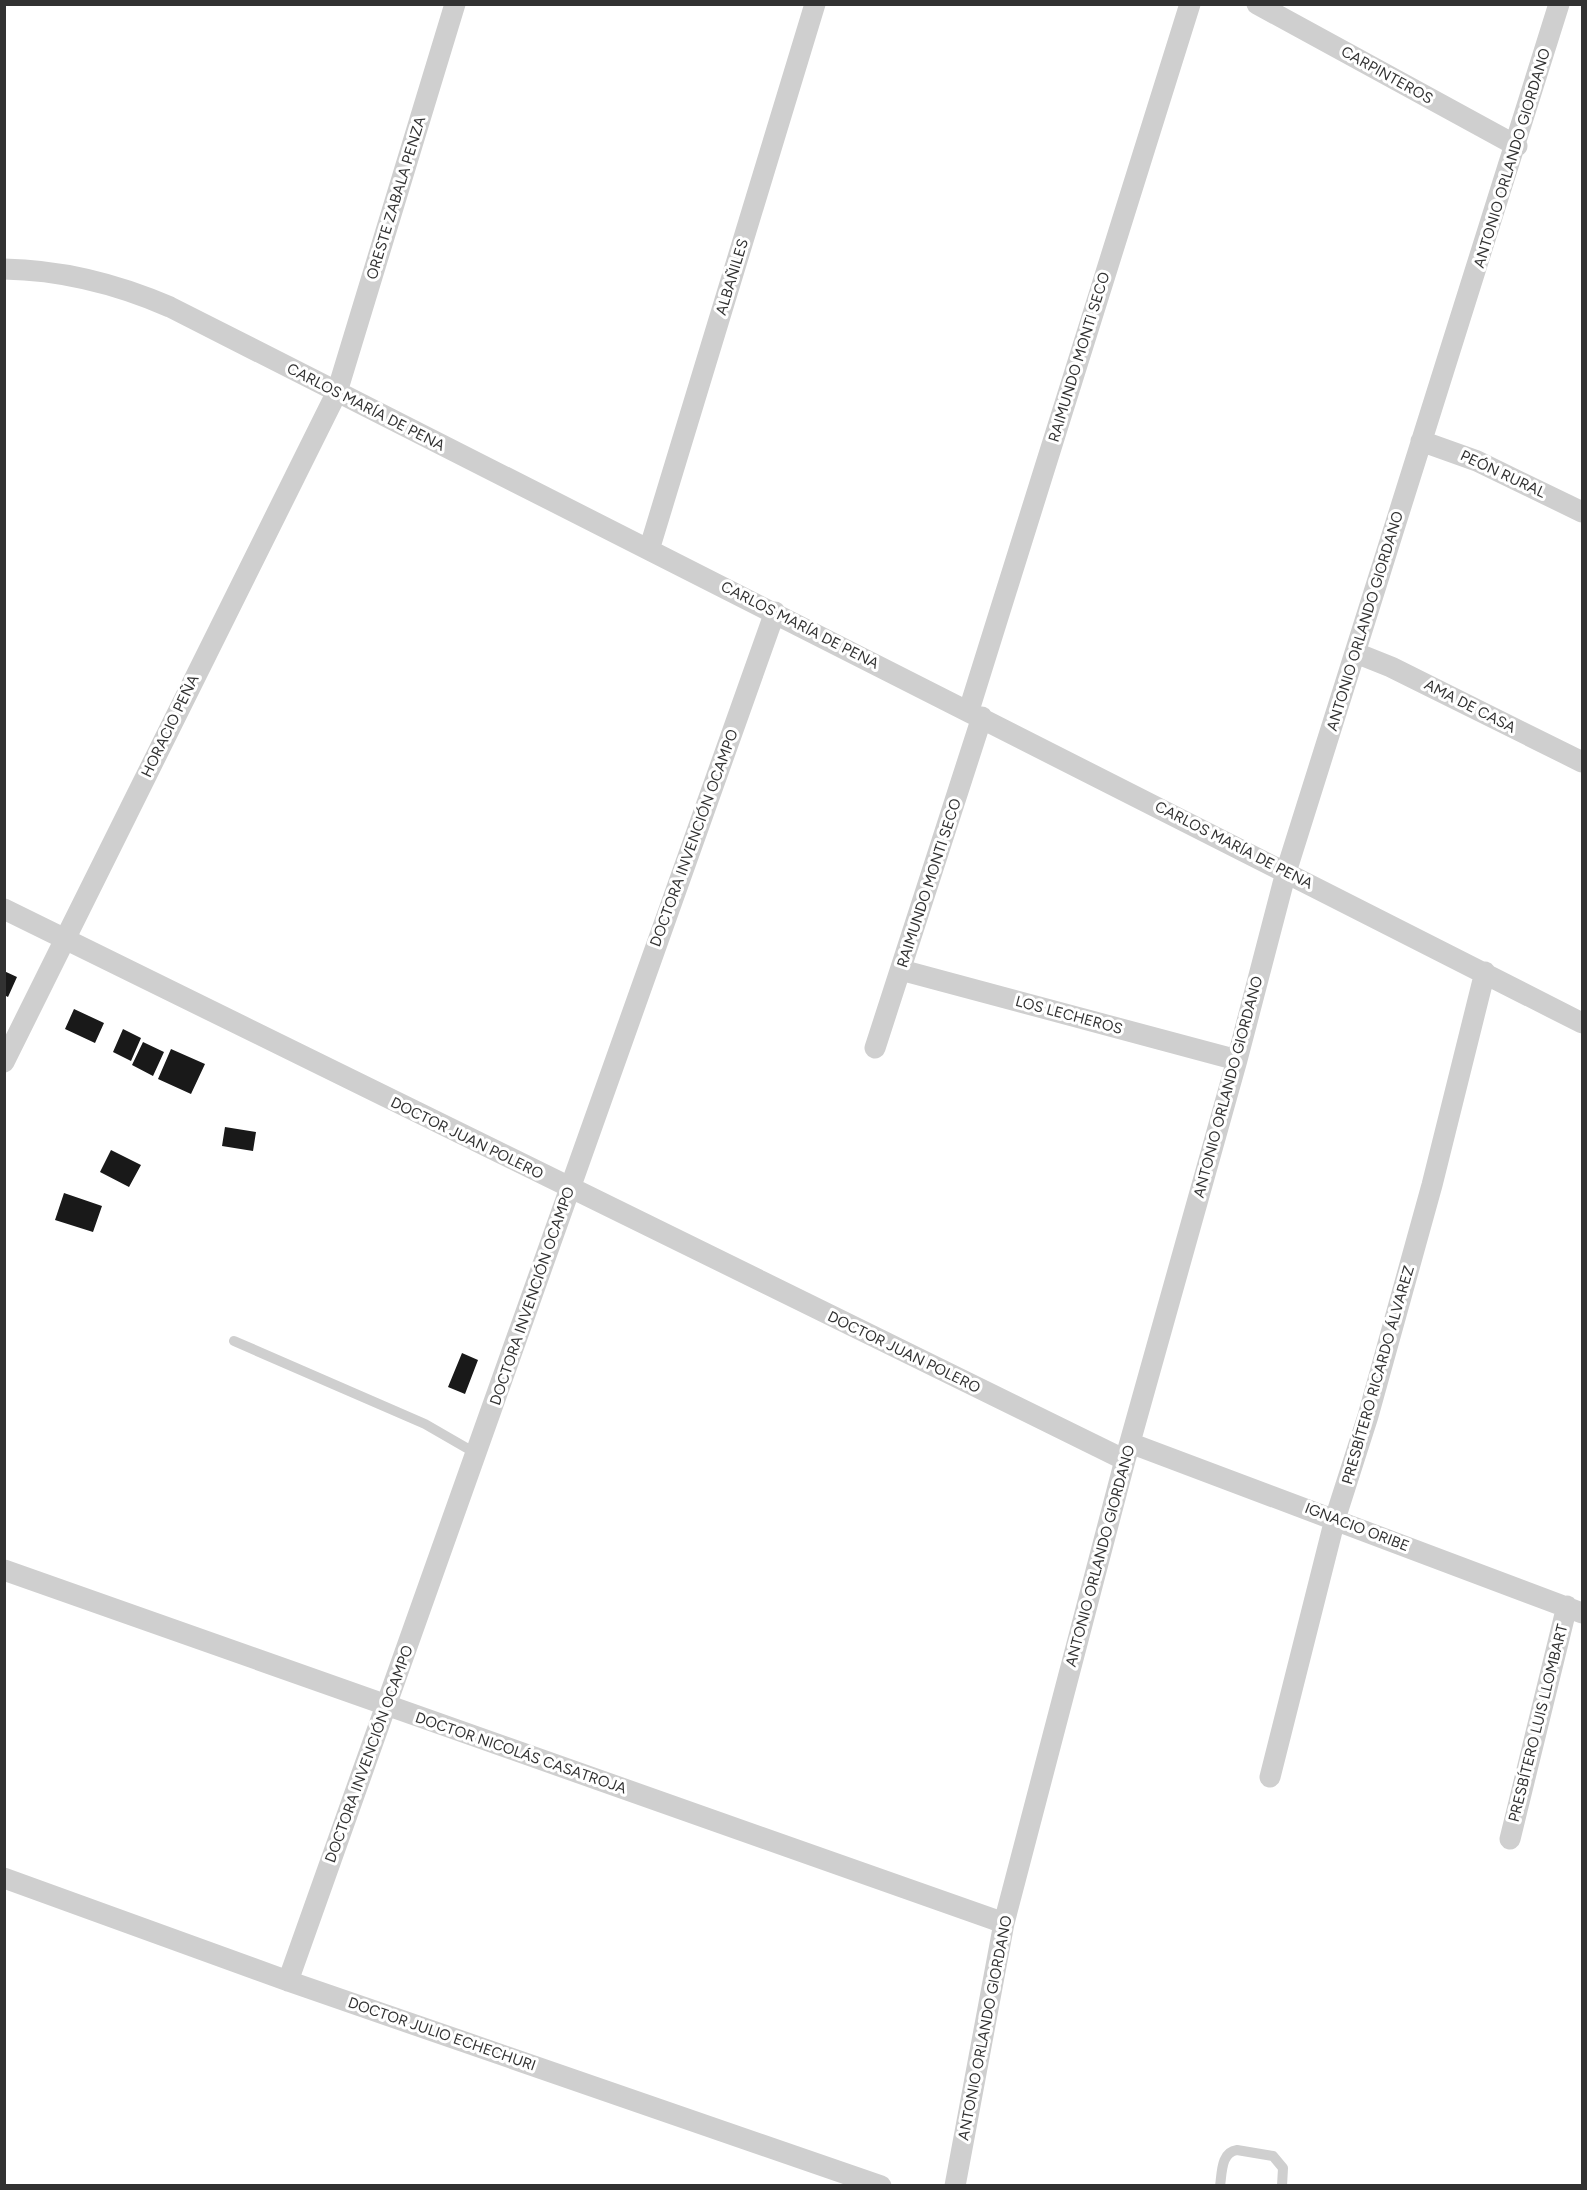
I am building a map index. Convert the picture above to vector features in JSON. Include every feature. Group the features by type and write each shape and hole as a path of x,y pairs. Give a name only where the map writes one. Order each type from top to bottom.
{"street":[{"name":"ORESTE ZABALA PENZA","path":"337,392 455,4"},
{"name":"ALBAÑILES","path":"649,550 815,4"},
{"name":"RAIMUNDO MONTI SECO","path":"875,1048 901,970 1190,4"},
{"name":"CARPINTEROS","path":"1257,4 1516,146"},
{"name":"ANTONIO ORLANDO GIORDANO","path":"955,2186 1004,1923 1128,1451 1237,1060 1286,872 1559,4"},
{"name":"CARLOS MARÍA DE PENA","path":"4,269 74,276 132,291 776,612 1582,1023"},
{"name":"HORACIO PEÑA","path":"4,1062 337,392"},
{"name":"PEÓN RURAL","path":"1421,441 1477,461 1582,512"},
{"name":"DOCTORA INVENCIÓN OCAMPO","path":"288,1981 776,612"},
{"name":"AMA DE CASA","path":"1356,653 1391,667 1582,762"},
{"name":"DOCTOR JUAN POLERO","path":"4,909 569,1189 1128,1451"},
{"name":"LOS LECHEROS","path":"901,970 1237,1060"},
{"name":"PRESBÍTERO RICARDO ÁLVAREZ","path":"1270,1777 1335,1519 1368,1416 1413,1255 1485,972"},
{"name":"IGNACIO ORIBE","path":"1128,1451 1335,1519 1578,1608"},
{"name":"DOCTOR NICOLÁS CASATROJA","path":"4,1570 1004,1923"},
{"name":"PRESBÍTERO LUIS LLOMBART","path":"1510,1839 1578,1608"},
{"name":"DOCTOR JULIO ECHECHURI","path":"4,1878 288,1981 881,2186"}],"lane":[{"path":"234,1341 425,1424 477,1454"},
{"path":"1220,2186 1225,2156 1237,2150 1273,2156 1283,2168 1282,2186"}],"building":[{"path":"4,971 17,977 8,997 4,995"},
{"path":"74,1009 104,1023 95,1043 65,1029"},
{"path":"123,1029 141,1038 131,1061 113,1052"},
{"path":"143,1042 164,1052 153,1076 132,1065"},
{"path":"171,1049 205,1064 191,1094 158,1079"},
{"path":"225,1127 256,1132 253,1151 222,1146"},
{"path":"111,1150 141,1165 129,1187 100,1172"},
{"path":"64,1193 102,1206 93,1232 55,1220"},
{"path":"462,1353 478,1360 465,1394 448,1387"}]}
